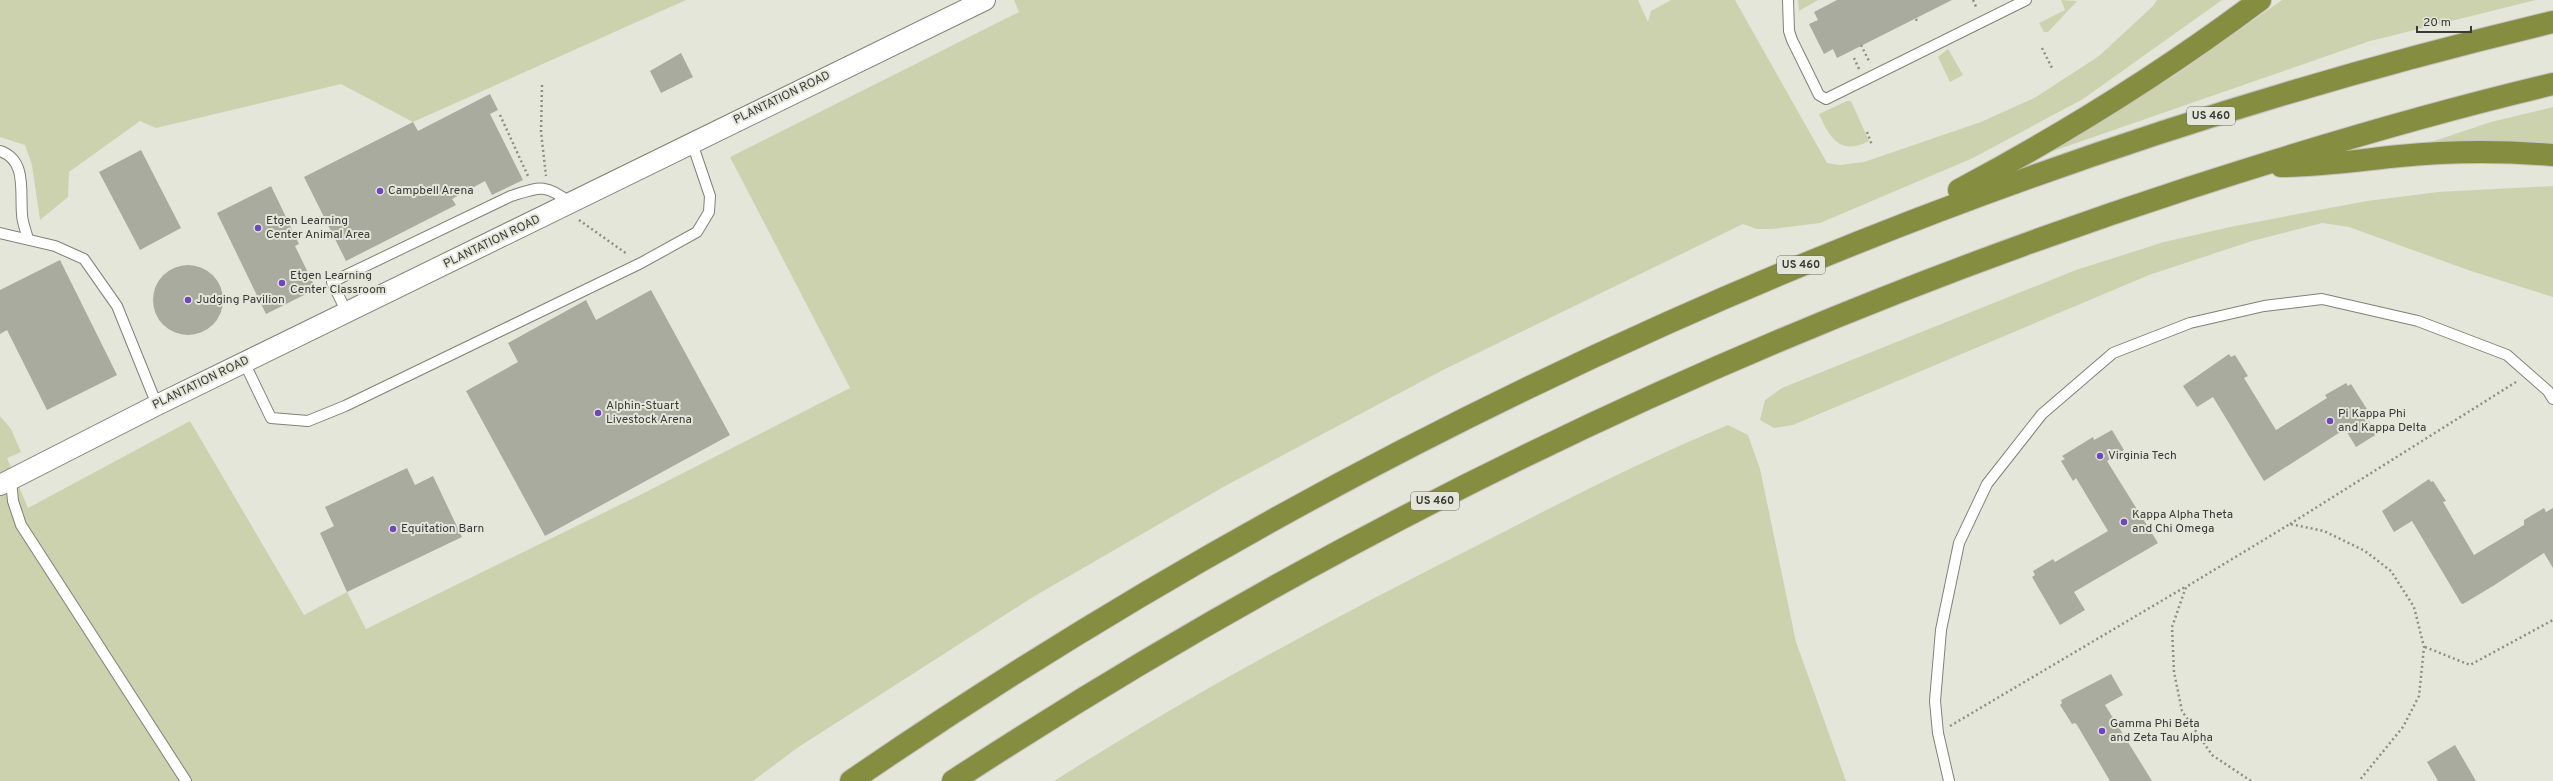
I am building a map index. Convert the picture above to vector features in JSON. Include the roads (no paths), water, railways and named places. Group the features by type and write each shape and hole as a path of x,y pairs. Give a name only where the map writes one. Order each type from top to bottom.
{"highway":[{"path":"1877,234 2021,157 2129,92 2260,0"},
{"name":"US 460","path":"852,781 931,726 1084,629 1210,555 1344,481 1479,412 1725,296 1877,234 2002,186 2191,122 2420,55 2553,22"},
{"name":"US 460","path":"953,781 1103,685 1297,573 1506,464 1742,356 1944,273 2092,220 2256,166 2429,116 2553,84"},
{"path":"2256,166 2323,166 2400,156 2447,153 2505,152 2553,154"}],"street":[{"name":"PLANTATION ROAD","path":"5,483 157,404 244,362 347,313 574,211 692,143 985,0"}],"lane":[{"path":"1788,0 1789,31 1792,40 1819,95 1826,100 2026,0"},
{"path":"244,362 271,418 308,421 345,406 641,263 697,232 709,212 710,196 692,143"},
{"path":"0,151 9,154 21,172 22,216 28,239"},
{"path":"347,313 332,282 511,196 534,189 547,188 574,211"},
{"path":"0,233 55,246 84,259 117,306 157,404"},
{"path":"1949,781 1938,734 1935,701 1941,630 1962,536 1987,484 2042,414 2113,353 2190,323 2264,306 2322,299 2418,321 2507,355 2530,373 2548,391 2553,399"},
{"path":"5,483 13,501 21,526 186,781"}],"place":[{"name":"Campbell Arena","path":"380,191"},
{"name":"Etgen Learning Center Animal Area","path":"258,228"},
{"name":"Etgen Learning Center Classroom","path":"282,283"},
{"name":"Judging Pavilion","path":"188,300"},
{"name":"Alphin-Stuart Livestock Arena","path":"598,413"},
{"name":"Pi Kappa Phi and Kappa Delta","path":"2330,421"},
{"name":"Virginia Tech","path":"2100,456"},
{"name":"Kappa Alpha Theta and Chi Omega","path":"2124,522"},
{"name":"Equitation Barn","path":"393,529"},
{"name":"Gamma Phi Beta and Zeta Tau Alpha","path":"2102,731"}]}
